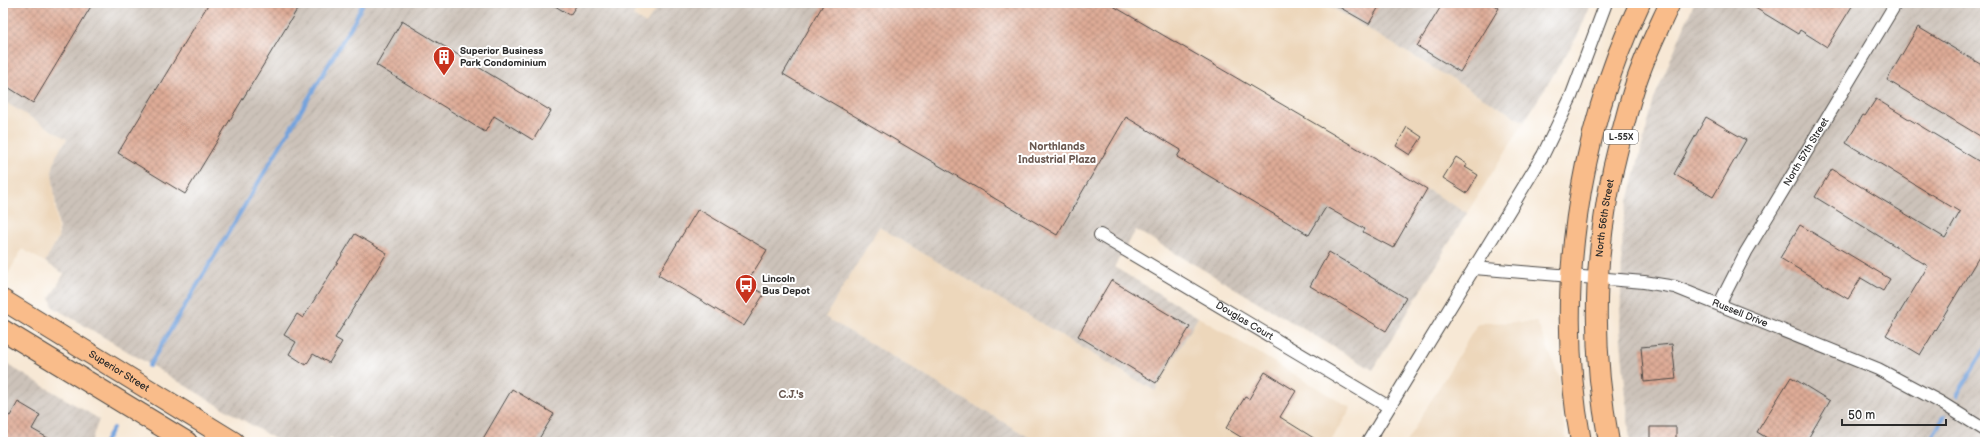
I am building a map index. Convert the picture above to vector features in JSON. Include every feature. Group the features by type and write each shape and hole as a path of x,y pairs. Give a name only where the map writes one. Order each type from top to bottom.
{"main road":[{"name":"L-55X","path":"1581,442 1572,379 1570,327 1572,277 1578,210 1586,164 1600,109 1615,62 1640,3"},
{"name":"North 56th Street","path":"1609,442 1599,379 1596,324 1601,245 1608,191 1626,118 1640,71 1670,3"},
{"name":"Superior Street","path":"3,300 234,442"},
{"path":"3,330 187,442"}],"street":[{"path":"1368,442 1543,155 1581,72 1606,3"},
{"name":"North 57th Street","path":"1720,304 1746,252 1896,3"},
{"name":"Douglas Court","path":"1100,235 1389,407"},
{"name":"Russell Drive","path":"1474,268 1663,284 1720,304 1878,369 1940,402 1985,430"}],"shaded area":[{"path":"3,3 638,3 633,16 646,24 660,3 1109,3 1467,213 1373,370 1136,230 1114,267 1198,317 1155,391 879,227 825,317 1037,442 336,442 331,437 325,442 280,442 53,307 50,298 64,274 45,262 58,238 59,232 52,172 56,156 67,139 3,101"},
{"path":"638,3 660,3 646,25 632,16"},
{"path":"1109,3 1324,3 1524,122 1467,213"},
{"path":"1324,3 1591,3 1578,35 1524,122"},
{"path":"1694,3 1985,3 1985,442 1630,442 1620,328 1623,221 1654,99"},
{"path":"3,101 67,139 56,156 52,172 58,238 45,262 22,249 8,274 3,275"},
{"path":"879,227 1155,391 1198,317 1351,408 1330,442 1037,442 825,317"},
{"path":"1537,322 1559,376 1566,442 1406,442 1478,323"},
{"path":"3,362 99,419 91,442 3,442"}],"building":[{"path":"3,3 93,3 33,103 3,84"},
{"path":"209,3 301,3 185,194 118,153"},
{"path":"550,3 578,3 570,15"},
{"path":"824,3 1108,3 1427,189 1393,248 1363,232 1365,229 1326,207 1309,235 1177,157 1181,150 1126,117 1057,235 783,74"},
{"path":"1332,3 1381,3 1369,24"},
{"path":"1443,3 1490,3 1499,8 1460,72 1417,46"},
{"path":"1747,3 1854,3 1827,47 1800,30 1798,34"},
{"name":"Superior Business Park Condominium","path":"402,21 551,111 533,140 494,116 485,132 376,65"},
{"path":"1918,27 1985,67 1985,139 1887,80"},
{"path":"1876,99 1985,165 1985,247 1920,355 1886,335 1928,266 1815,197 1832,169 1945,238 1960,212 1846,143 1863,115 1865,116"},
{"path":"1706,117 1746,140 1713,197 1674,174"},
{"path":"1407,127 1422,137 1410,155 1396,146"},
{"path":"1456,157 1467,164 1465,167 1478,175 1467,193 1443,178"},
{"path":"698,209 767,250 746,284 764,294 744,326 658,275"},
{"path":"1800,225 1890,279 1883,291 1861,278 1848,299 1780,258"},
{"path":"355,234 387,253 335,338 342,342 329,363 313,354 306,365 289,354 296,342 284,335 297,314 303,318"},
{"path":"1329,252 1406,298 1386,331 1310,286"},
{"path":"1111,280 1190,327 1156,383 1078,336"},
{"path":"1672,344 1676,379 1644,382 1641,347"},
{"path":"1265,372 1296,391 1280,417 1320,442 1249,442 1226,428 1245,397 1249,399"},
{"path":"1791,377 1830,401 1806,442 1774,442 1757,432"},
{"path":"512,389 554,414 537,442 481,442"},
{"path":"18,402 40,415 32,429 55,442 3,442 3,412 10,416"},
{"path":"1650,427 1676,427 1676,442 1650,442"}],"waterway":[{"path":"149,366 355,20 363,3"},
{"path":"1957,395 1985,349"},
{"path":"1929,442 1944,417"},
{"path":"105,442 113,428"}],"place":[{"name":"Superior Business Park Condominium","path":"444,76"},
{"name":"Lincoln Bus Depot","path":"746,304"}],"district":[{"name":"Northlands Industrial Plaza","path":"1057,152"},
{"name":"C.J.'s","path":"791,394"}]}
